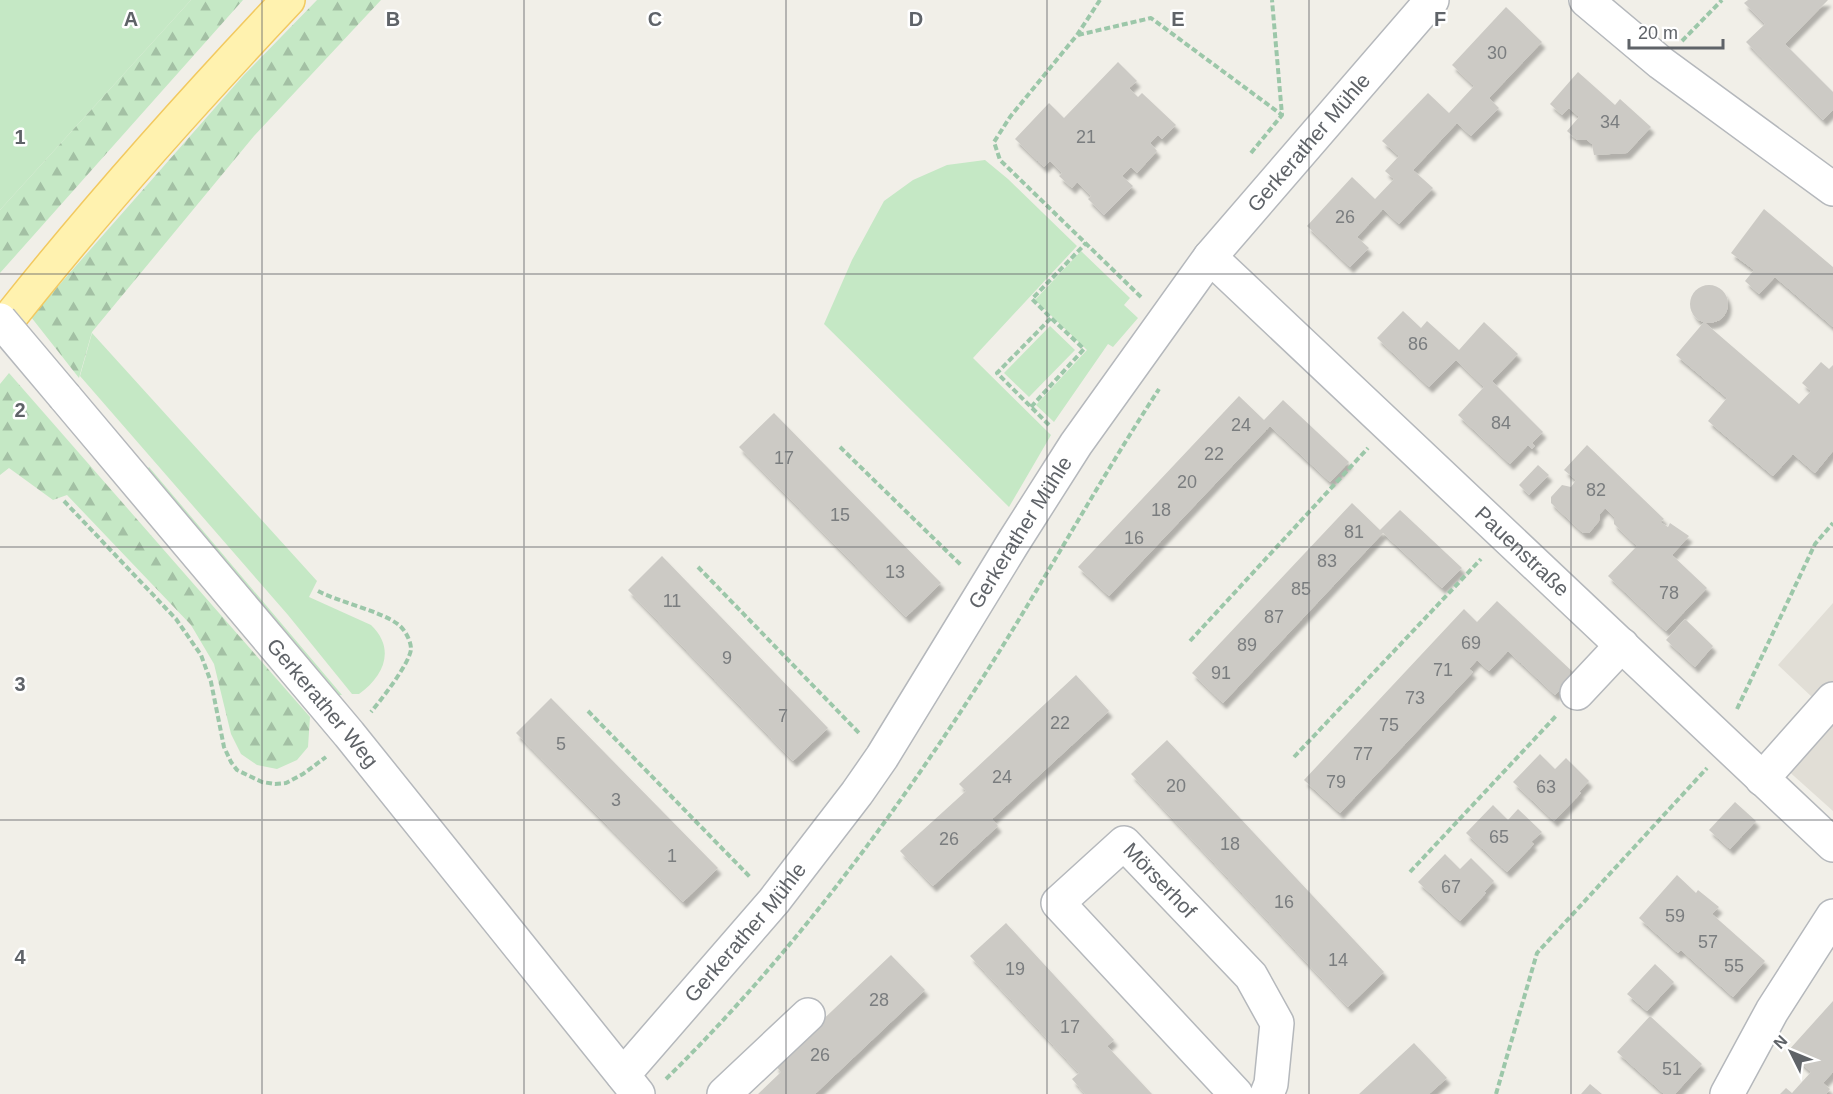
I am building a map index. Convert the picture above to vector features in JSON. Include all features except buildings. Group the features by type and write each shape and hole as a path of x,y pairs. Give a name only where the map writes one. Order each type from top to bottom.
{"main road":[{"path":"0,330 40,279 188,107 288,0"}],"street":[{"name":"Gerkerather Mühle","path":"631,1084 774,901 882,757 1073,449 1164,319 1210,257 1432,0"},
{"path":"1586,0 1764,155 1833,189"},
{"name":"Pauenstraße","path":"1210,257 1833,845"},
{"name":"Gerkerather Weg","path":"0,320 349,734 631,1084"},
{"path":"1577,693 1622,645"},
{"path":"1762,779 1833,699"},
{"name":"Mörserhof","path":"1236,1094 1058,903 1124,843 1251,976 1277,1023 1267,1094"},
{"path":"1727,1094 1772,1011 1833,916"},
{"path":"724,1094 808,1015"}],"path":[{"path":"1100,0 1077,35 1010,117 994,142 1000,160 1164,319"},
{"path":"1251,153 1282,115 1272,0"},
{"path":"1661,63 1722,0"},
{"path":"1077,35 1151,18 1282,115"},
{"path":"1031,407 1084,349 1032,299 1086,243"},
{"path":"1051,318 997,373 1073,449"},
{"path":"1190,641 1389,425"},
{"path":"840,447 985,588"},
{"path":"64,501 176,619 201,655 211,682 224,747 237,770 261,782 286,783 331,754 383,698 408,660 411,650 407,636 400,626 382,616 335,600 318,591"},
{"path":"1496,1094 1537,953 1726,743 1815,544 1833,523"},
{"path":"1294,757 1505,534"},
{"path":"698,567 882,757"},
{"path":"1410,872 1577,693"},
{"path":"588,711 774,901"}],"shaded area":[{"path":"1833,603 1833,811 1765,750 1813,698 1778,665"}],"green space":[{"path":"0,0 191,0 0,210"},
{"path":"191,0 243,0 0,273 0,210"},
{"path":"317,0 381,0 254,136 92,332 79,378 31,317 243,76"},
{"path":"985,160 1008,179 1077,246 973,358 1051,435 1009,507 824,324 852,260 884,201 913,180 947,165"},
{"path":"1081,251 1130,298 1124,305 1138,318 1113,347 1108,344 1054,422 1036,405 1087,350 1035,300"},
{"path":"1050,326 1075,350 1029,397 1004,373"},
{"path":"92,333 317,581 309,597 371,625 379,634 385,653 384,662 375,679 359,694 352,694 288,615 80,376"},
{"path":"9,373 310,717 308,747 297,760 277,769 257,765 241,754 231,734 214,664 191,625 67,495 53,500 9,468 0,475 0,384"},
{"path":"149,467 342,695 336,695 144,474"}]}
